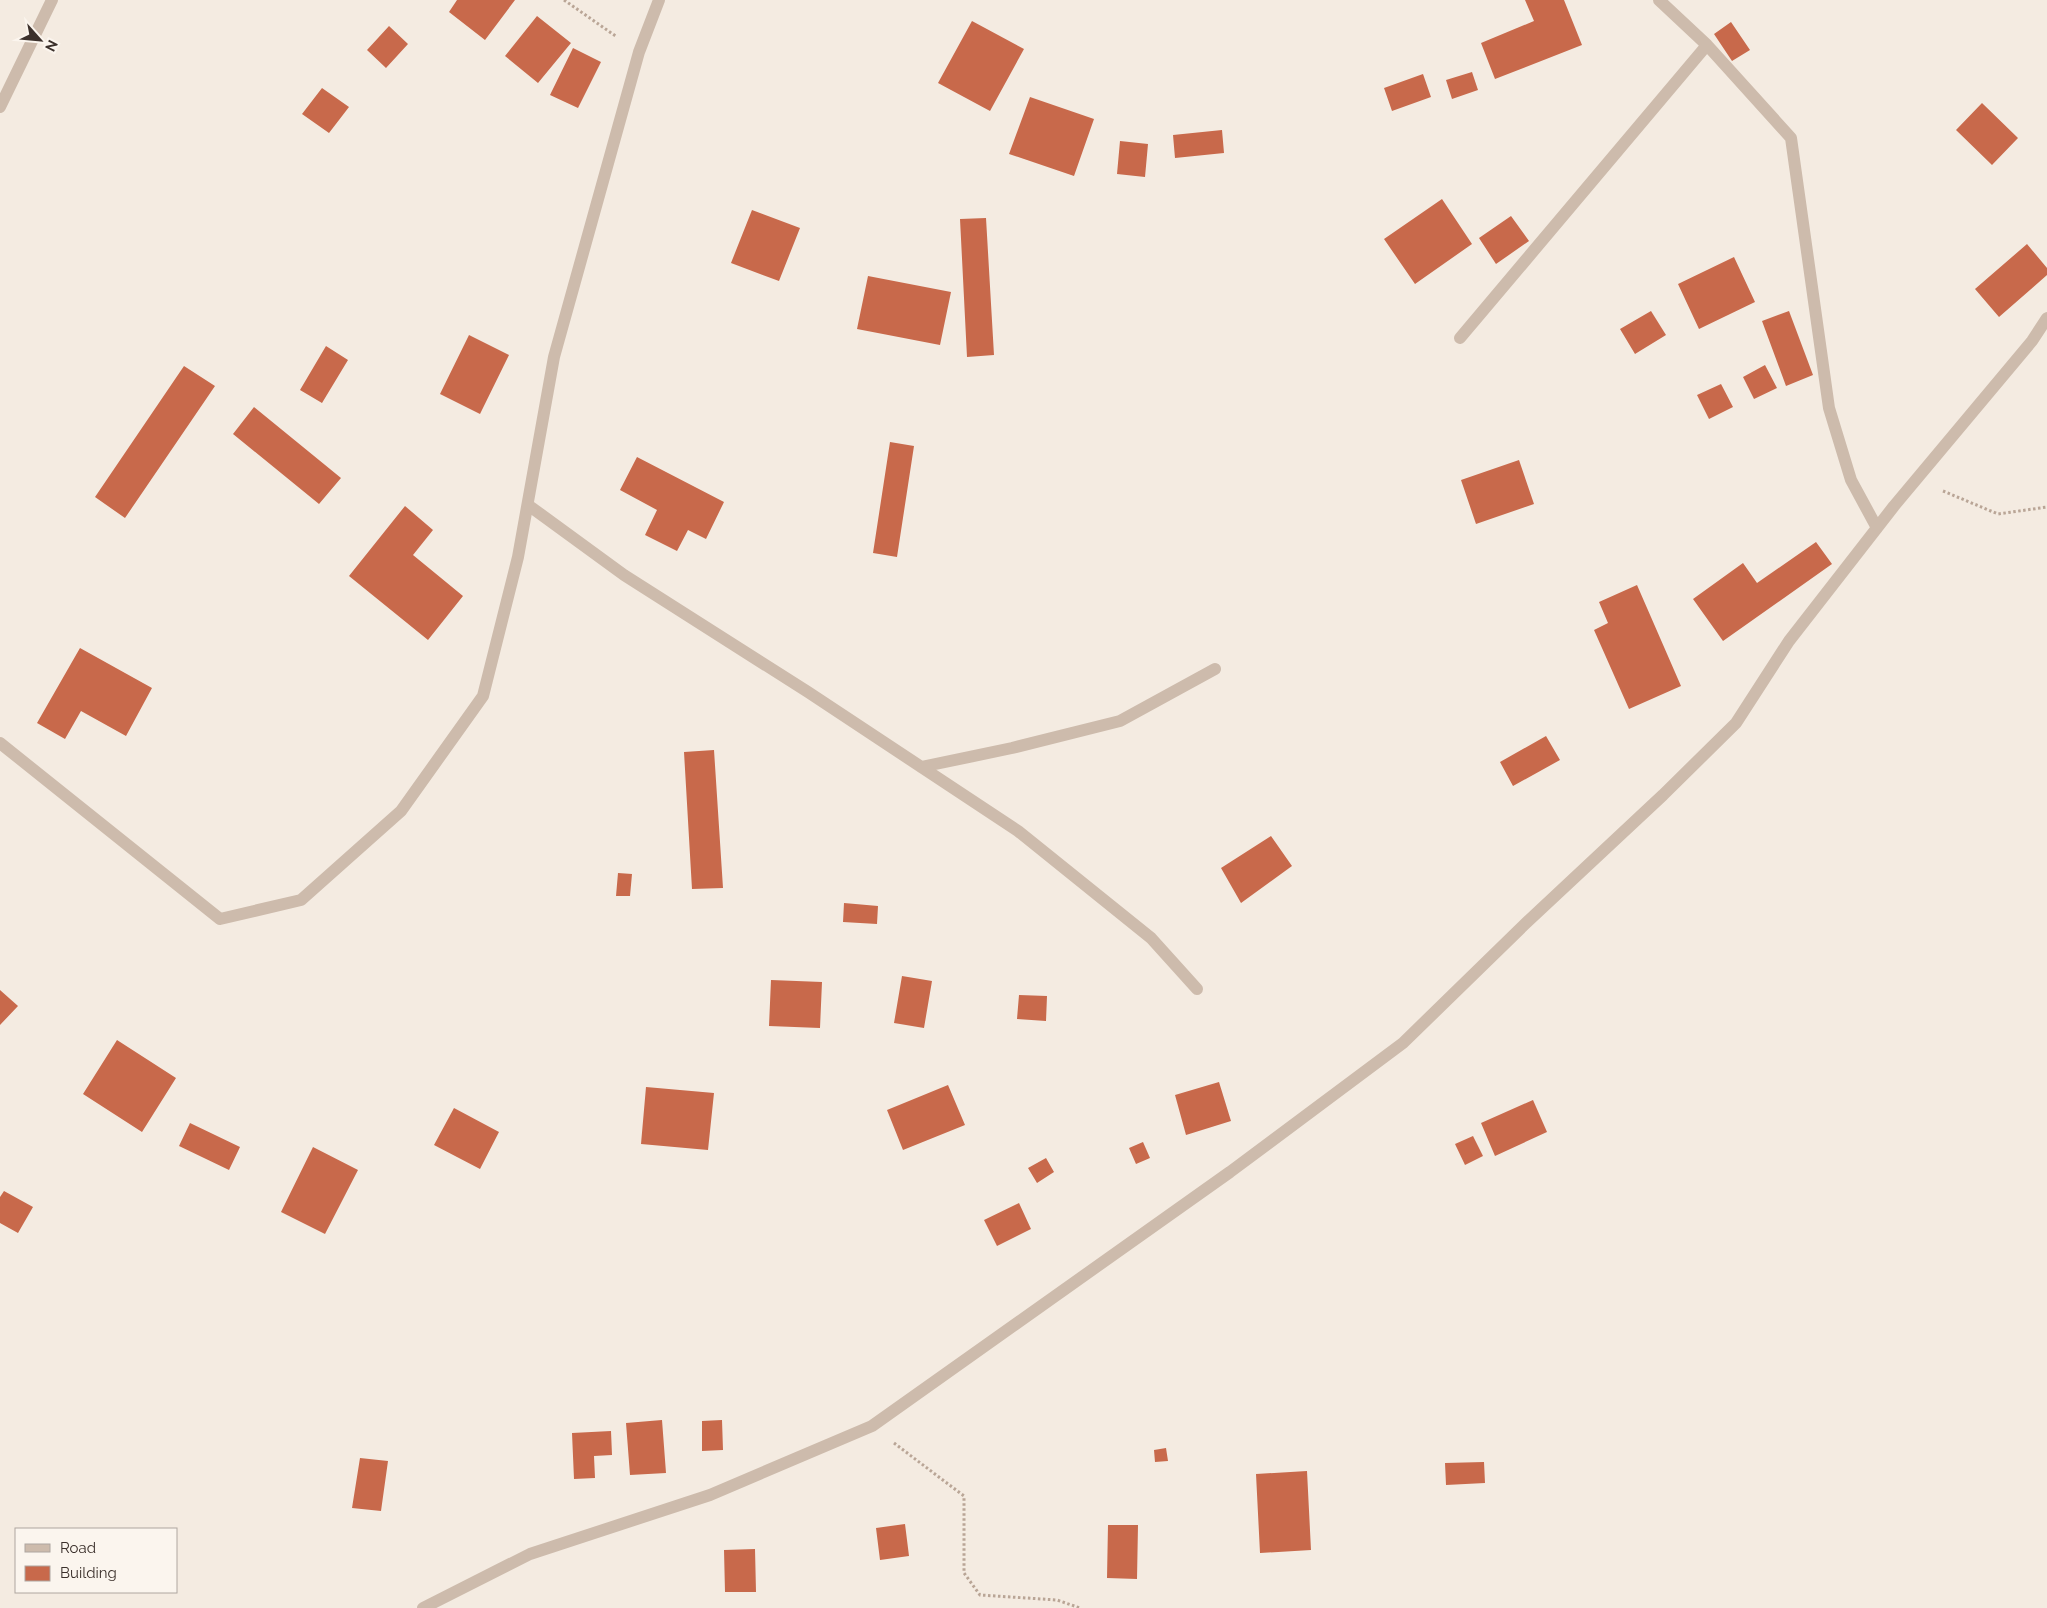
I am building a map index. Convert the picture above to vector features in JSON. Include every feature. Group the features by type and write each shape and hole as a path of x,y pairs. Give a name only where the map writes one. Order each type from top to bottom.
{"street":[{"path":"0,107 52,0"},
{"path":"0,743 220,919 301,900 401,812 483,696 518,557 554,357 639,52 659,0"},
{"path":"1659,0 1707,45 1791,138 1829,408 1851,480 1877,528"},
{"path":"1460,338 1707,45"},
{"path":"423,1608 530,1554 710,1495 872,1426 1230,1172 1404,1043 1525,924 1736,723 1789,641 1877,528 2032,341 2047,318"},
{"path":"528,505 624,575 1018,831 1144,932 1197,989"},
{"path":"921,767 1012,748 1120,721 1216,669"}],"path":[{"path":"564,0 639,52"},
{"path":"1916,480 1998,514 2047,506"},
{"path":"872,1426 964,1496 964,1573 980,1595 1057,1600 1080,1608"}],"building":[{"path":"457,0 515,0 485,40 449,12"},
{"path":"1525,0 1564,0 1582,45 1495,79 1481,43 1534,21"},
{"path":"537,16 571,43 538,83 505,56"},
{"path":"972,21 1024,49 990,111 938,83"},
{"path":"1731,22 1750,50 1732,61 1714,34"},
{"path":"389,26 408,44 386,68 367,50"},
{"path":"573,48 601,62 578,108 550,95"},
{"path":"1472,72 1478,90 1452,99 1446,80"},
{"path":"1423,74 1431,97 1392,111 1384,88"},
{"path":"322,88 349,107 329,133 302,114"},
{"path":"1030,97 1094,119 1074,176 1009,154"},
{"path":"1982,103 2018,138 1992,165 1956,130"},
{"path":"1222,130 1224,153 1175,158 1173,135"},
{"path":"1120,141 1148,144 1145,177 1117,174"},
{"path":"1442,199 1472,244 1415,284 1384,239"},
{"path":"752,210 800,228 779,281 731,263"},
{"path":"1511,216 1529,241 1496,264 1479,238"},
{"path":"986,218 994,355 967,357 960,219"},
{"path":"2027,244 2047,268 2047,275 1999,317 1975,289"},
{"path":"1734,257 1755,302 1699,329 1678,284"},
{"path":"868,276 951,292 940,345 857,329"},
{"path":"1651,311 1666,335 1635,354 1620,329"},
{"path":"1789,311 1813,375 1786,386 1762,321"},
{"path":"469,335 509,355 480,414 440,394"},
{"path":"326,346 348,360 322,403 300,390"},
{"path":"1765,365 1777,388 1754,399 1743,377"},
{"path":"184,366 215,386 125,518 95,497"},
{"path":"1721,384 1733,407 1709,419 1697,395"},
{"path":"254,407 341,478 319,504 233,434"},
{"path":"890,442 914,446 897,557 873,553"},
{"path":"637,457 724,502 706,539 688,530 677,551 645,535 657,510 620,490"},
{"path":"1519,460 1534,504 1476,524 1461,480"},
{"path":"405,506 433,530 413,555 463,596 428,640 349,576"},
{"path":"1816,542 1832,564 1723,641 1693,599 1743,563 1757,583"},
{"path":"1637,585 1681,686 1629,709 1594,630 1608,623 1599,602"},
{"path":"80,648 152,688 126,736 81,711 65,739 37,723"},
{"path":"1546,736 1560,760 1513,786 1500,762"},
{"path":"714,750 723,888 692,889 684,752"},
{"path":"1271,836 1292,866 1241,903 1221,868"},
{"path":"618,873 632,874 630,896 616,896"},
{"path":"844,903 878,906 877,924 843,922"},
{"path":"902,976 932,981 924,1028 894,1023"},
{"path":"771,980 822,982 820,1028 769,1026"},
{"path":"0,990 18,1006 0,1025"},
{"path":"1019,995 1047,996 1046,1021 1017,1019"},
{"path":"117,1040 176,1078 142,1132 83,1094"},
{"path":"1219,1082 1231,1121 1186,1135 1175,1095"},
{"path":"948,1085 965,1125 903,1150 887,1110"},
{"path":"646,1087 714,1093 708,1150 641,1144"},
{"path":"1533,1100 1547,1132 1495,1156 1481,1123"},
{"path":"454,1108 499,1132 480,1169 434,1145"},
{"path":"190,1123 240,1147 229,1170 179,1146"},
{"path":"1473,1136 1483,1156 1465,1165 1455,1144"},
{"path":"1143,1142 1150,1158 1136,1164 1129,1148"},
{"path":"313,1147 358,1170 325,1234 281,1212"},
{"path":"1046,1158 1054,1172 1037,1183 1028,1168"},
{"path":"4,1191 33,1207 18,1233 0,1223 0,1197"},
{"path":"1019,1203 1031,1229 997,1246 984,1220"},
{"path":"662,1420 666,1473 630,1475 626,1423"},
{"path":"722,1420 723,1450 702,1451 702,1421"},
{"path":"611,1431 612,1455 594,1456 595,1478 574,1479 572,1433"},
{"path":"1166,1448 1168,1461 1155,1462 1154,1450"},
{"path":"360,1458 388,1461 381,1511 352,1508"},
{"path":"1484,1462 1485,1483 1446,1485 1445,1463"},
{"path":"1307,1471 1311,1550 1260,1553 1256,1474"},
{"path":"905,1524 909,1556 880,1560 876,1528"},
{"path":"1108,1525 1138,1525 1137,1579 1107,1578"},
{"path":"755,1549 756,1592 725,1592 724,1550"}]}
